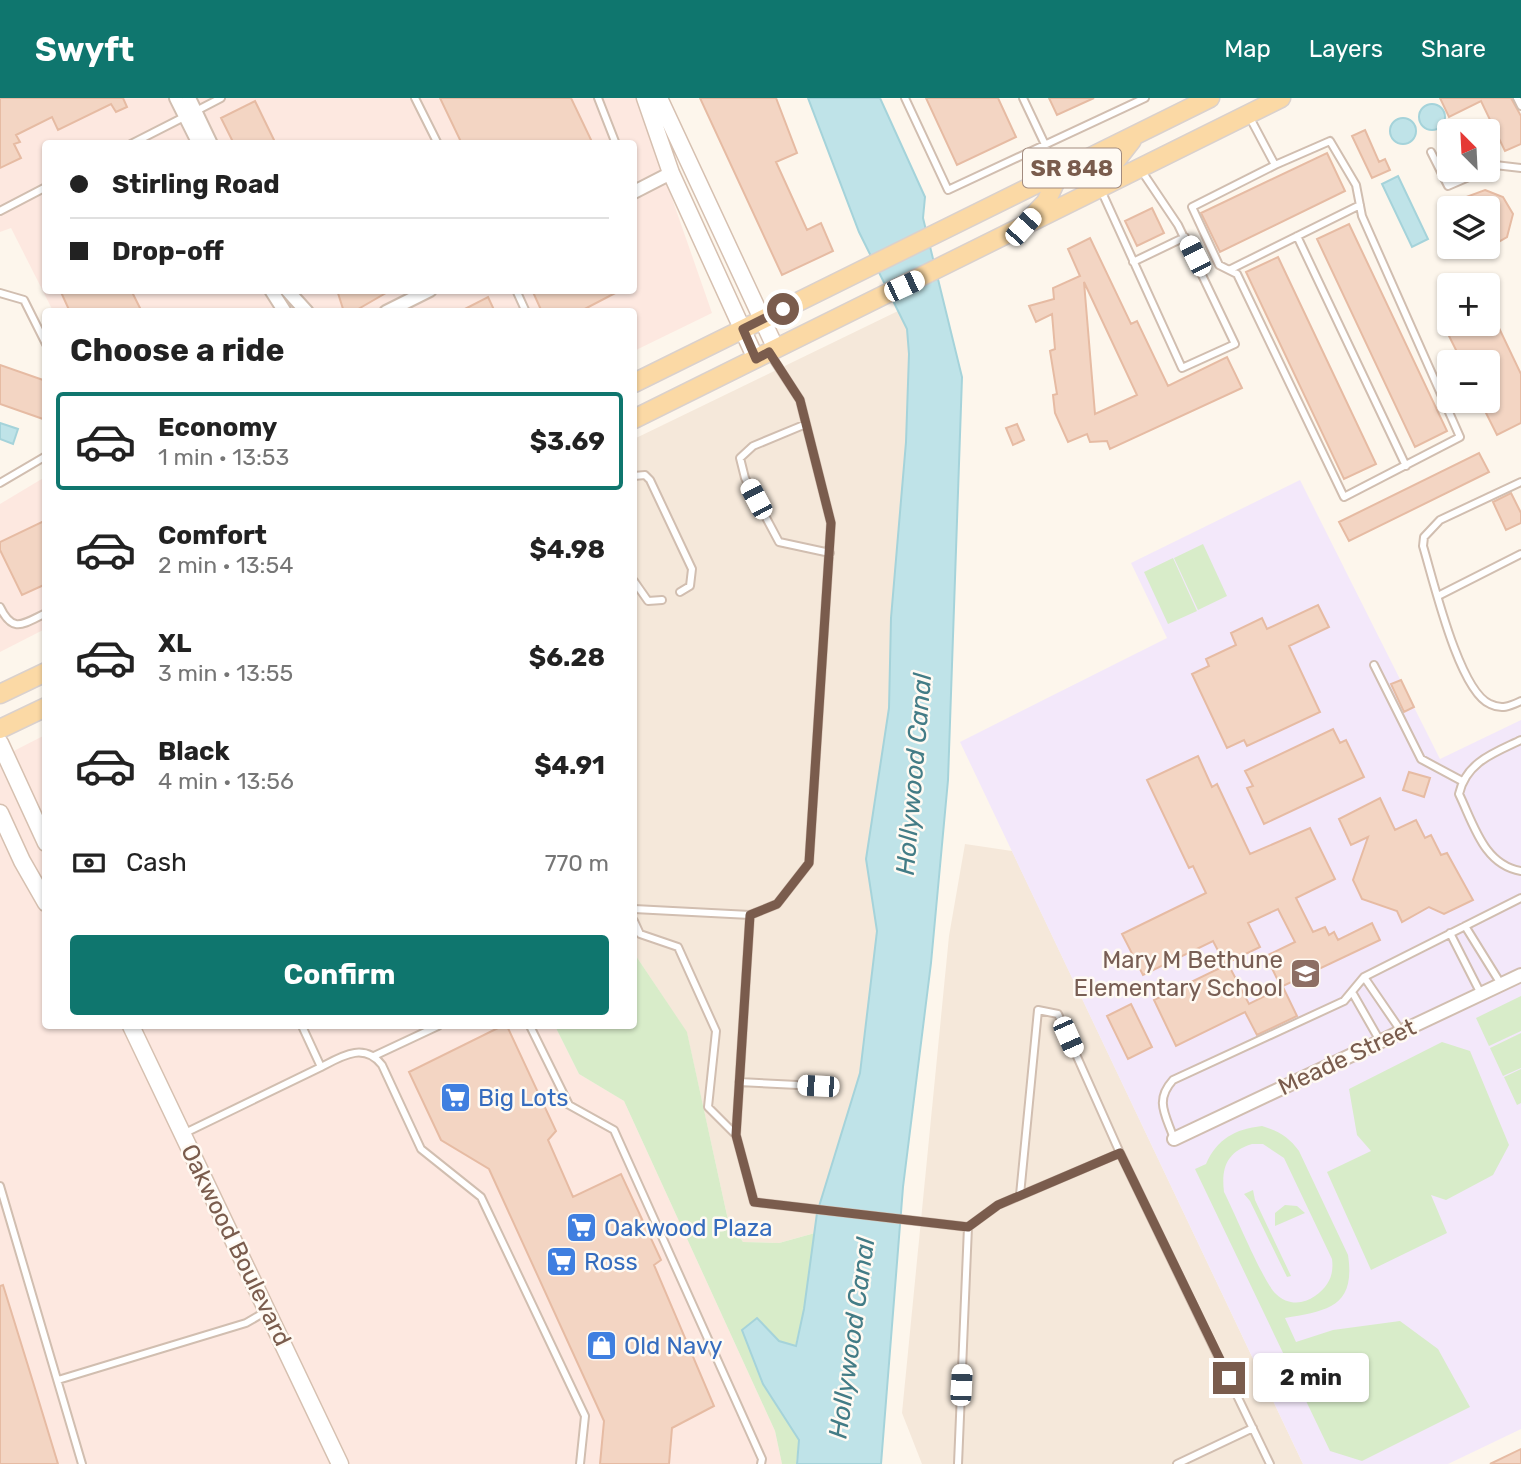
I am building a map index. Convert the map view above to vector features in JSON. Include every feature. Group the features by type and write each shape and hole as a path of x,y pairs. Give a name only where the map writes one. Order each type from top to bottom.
{"main road":[{"name":"SR 848","path":"637,382 934,237 1210,98"},
{"name":"SR 848","path":"637,418 1281,98"},
{"path":"1100,188 1108,172 1137,135"},
{"path":"1023,227 1046,202 1059,174"},
{"path":"0,694 42,674"},
{"path":"0,729 42,708"}],"street":[{"path":"176,98 208,140"},
{"path":"189,98 190,114 198,140"},
{"path":"645,98 671,173 743,329 767,353"},
{"path":"663,100 762,320 767,353"},
{"path":"637,190 671,173"},
{"path":"290,294 303,308"},
{"path":"394,308 422,294"},
{"path":"0,743 42,835"},
{"path":"0,813 42,896"},
{"name":"Meade Street","path":"1174,1139 1521,975"},
{"name":"Oakwood Boulevard","path":"132,1029 340,1464"}],"lane":[{"path":"139,140 221,98"},
{"path":"415,98 436,140"},
{"path":"598,98 615,140"},
{"path":"905,98 948,190 1145,98"},
{"path":"1023,98 1059,174"},
{"path":"1517,98 1521,106"},
{"path":"652,119 663,100"},
{"path":"1248,114 1275,165"},
{"path":"1330,141 1356,186 1360,205 1460,437 1344,497 1237,274 1219,265 1192,206 1330,141"},
{"path":"1431,152 1437,164"},
{"path":"1500,165 1521,167"},
{"path":"1100,188 1182,368 1235,344 1185,237 1140,168"},
{"path":"0,211 42,189"},
{"path":"1229,270 1360,205"},
{"path":"1297,236 1406,466"},
{"path":"1133,262 1185,237"},
{"path":"0,293 24,300 42,336"},
{"path":"637,909 750,915 777,904 809,863 831,523 800,400 767,353"},
{"path":"806,424 753,446 740,458 745,478 779,542 830,553"},
{"path":"0,483 42,458"},
{"path":"637,476 645,475 650,480 692,569 690,586 680,592"},
{"path":"1521,482 1440,520 1424,537 1423,546 1449,635 1480,697 1490,704 1507,708 1521,701"},
{"path":"1438,596 1521,554"},
{"path":"637,585 648,601 662,600"},
{"path":"0,607 9,623 15,625 22,625 42,615"},
{"path":"1374,665 1421,759 1462,781"},
{"path":"1521,740 1485,757 1470,769 1462,781 1459,794 1492,859 1506,869 1521,871"},
{"path":"1174,1139 1161,1099 1163,1091 1173,1080 1343,1001 1364,977 1521,898"},
{"path":"750,915 736,1135 754,1202 968,1227 998,1205 1120,1153"},
{"path":"1465,926 1501,984"},
{"path":"637,928 640,934 678,947 704,999 716,1031 708,1107 736,1135"},
{"path":"1450,933 1480,994"},
{"path":"1364,977 1401,1031"},
{"path":"1352,992 1380,1041"},
{"path":"1020,1195 1038,1010 1058,1014 1120,1153 1270,1464"},
{"path":"303,1029 321,1067"},
{"path":"374,1056 432,1029"},
{"path":"531,1029 569,1105 614,1130 762,1459 761,1464"},
{"path":"183,1134 357,1052 374,1056 382,1065 421,1149 474,1190 486,1208 585,1416 580,1464"},
{"path":"739,1082 818,1086"},
{"path":"0,1186 82,1464"},
{"path":"958,1464 968,1227"},
{"path":"58,1380 246,1323 267,1311"},
{"path":"1177,1464 1253,1429"}],"shaded area":[{"path":"0,98 637,98 712,313 637,350 637,308 51,308 44,294 637,294 637,140 42,140 42,289 11,228 0,232"},
{"path":"898,311 907,329 909,354 906,442 891,618 889,708 866,859 877,931 860,1073 817,1213 815,1233 779,1243 743,1242 728,1220 687,1033 637,958 637,438"},
{"path":"42,479 42,631 0,652 0,504"},
{"path":"1300,480 1440,759 1521,720 1521,1429 1448,1464 1303,1464 960,742 1167,638 1131,563"},
{"path":"42,737 42,1029 556,1029 579,1074 624,1101 775,1431 782,1464 0,1464 0,758"},
{"path":"965,844 1012,851 1303,1464 922,1464 902,1413 949,936"}],"green space":[{"path":"1203,544 1227,596 1198,610 1174,558"},
{"path":"1173,558 1197,611 1168,624 1144,572"},
{"path":"637,957 687,1032 728,1220 743,1242 779,1243 815,1233 804,1309 795,1347 779,1341 757,1318 763,1384 799,1440 796,1464 782,1464 775,1431 624,1101 579,1074 556,1029 637,1029"},
{"path":"1521,996 1521,1031 1489,1046 1476,1018"},
{"path":"1521,1033 1521,1068 1503,1076 1490,1048"},
{"path":"1442,1042 1470,1051 1509,1145 1493,1175 1446,1200 1431,1195 1447,1233 1371,1270 1327,1172 1371,1151 1357,1135 1349,1089"},
{"path":"1521,1069 1521,1103 1517,1105 1504,1077"},
{"path":"1262,1126 1279,1132 1299,1151 1348,1255 1349,1272 1343,1296 1326,1309 1285,1318 1296,1342 1333,1330 1400,1321 1438,1349 1470,1407 1362,1461 1330,1451 1195,1169 1206,1164 1221,1142 1252,1127","holes":["1263,1144 1284,1158 1332,1259 1332,1270 1327,1284 1315,1296 1305,1301 1285,1300 1271,1288 1224,1192 1225,1168 1231,1156 1243,1147"]},
{"path":"1253,1190 1255,1200 1291,1276 1287,1277 1250,1201 1244,1194"},
{"path":"1285,1205 1297,1206 1305,1213 1275,1226 1275,1213"}],"water":[{"name":"Hollywood Canal","path":"808,98 880,98 925,197 923,218 962,377 948,780 931,963 903,1187 881,1464 797,1464 799,1440 763,1384 742,1330 757,1318 779,1341 796,1346 804,1309 817,1213 860,1073 877,931 866,859 889,708 891,618 906,442 909,354 907,329 859,232"},
{"path":"1427,105 1437,105 1444,112 1445,119 1437,119 1437,129 1427,129 1420,122 1420,112"},
{"path":"1403,118 1412,122 1416,131 1412,140 1403,144 1394,140 1390,131 1394,122"},
{"path":"1398,176 1428,239 1412,247 1382,184"},
{"path":"0,423 18,429 13,444 0,439"}],"building":[{"path":"0,98 123,98 127,107 116,112 111,104 58,130 52,117 16,135 20,142 14,144 21,158 0,168"},
{"path":"440,98 571,98 591,140 460,140"},
{"path":"700,98 776,98 797,153 776,162 807,230 821,223 833,251 782,275"},
{"path":"926,98 998,98 1016,137 957,165"},
{"path":"1049,98 1094,98 1057,115"},
{"path":"1440,98 1511,98 1521,116 1521,144 1505,151 1500,141 1500,119 1490,119 1481,101 1449,117"},
{"path":"255,101 274,140 232,140 221,118"},
{"path":"1365,130 1379,162 1385,159 1390,170 1372,178 1352,136"},
{"path":"1327,153 1345,191 1220,252 1201,213"},
{"path":"1485,190 1503,197 1513,214 1507,237 1500,241 1500,196 1469,196"},
{"path":"1152,208 1164,233 1137,246 1125,221"},
{"path":"1349,224 1447,431 1415,447 1317,239"},
{"path":"1090,238 1131,324 1137,321 1168,386 1227,357 1242,388 1110,449 1107,441 1090,442 1087,434 1068,442 1055,413 1053,395 1057,394 1050,351 1055,349 1052,314 1036,322 1029,306 1054,299 1053,288 1080,276 1068,249","holes":["1084,282 1137,395 1095,414"]},
{"path":"1278,257 1376,464 1344,479 1246,272"},
{"path":"62,294 133,294 140,308 68,308"},
{"path":"338,294 384,294 360,308 343,308"},
{"path":"534,294 613,294 587,308 540,308"},
{"path":"488,297 493,308 467,308"},
{"path":"1500,330 1521,374 1521,423 1497,435 1486,413 1500,413 1500,350 1456,350 1449,336 1500,336"},
{"path":"0,365 42,380 42,419 0,404"},
{"path":"1017,424 1024,440 1013,445 1006,428"},
{"path":"1479,453 1489,472 1349,541 1339,522"},
{"path":"1511,493 1521,513 1521,523 1506,530 1493,502"},
{"path":"42,522 42,586 22,595 0,550 0,542"},
{"path":"1318,605 1329,627 1289,646 1320,712 1247,746 1244,740 1227,748 1192,674 1209,666 1206,659 1236,645 1231,633 1262,618 1267,629"},
{"path":"1401,680 1414,707 1404,712 1391,684"},
{"path":"1333,729 1340,743 1346,740 1364,777 1264,824 1247,788 1253,786 1245,771"},
{"path":"1198,756 1212,787 1217,784 1250,854 1310,828 1335,879 1296,898 1313,932 1325,927 1329,935 1334,932 1338,940 1372,923 1380,940 1281,987 1266,956 1295,942 1278,909 1248,923 1260,947 1225,964 1213,941 1143,975 1122,934 1206,893 1193,866 1189,868 1147,780"},
{"path":"1409,772 1430,778 1424,797 1403,790"},
{"path":"1380,798 1395,830 1416,820 1425,838 1431,835 1441,855 1447,853 1473,900 1444,914 1429,907 1402,922 1397,911 1362,899 1353,880 1368,837 1351,845 1339,819"},
{"path":"1228,964 1249,1004 1283,987 1297,1016 1257,1035 1245,1012 1176,1046 1154,1000"},
{"path":"1131,1004 1152,1047 1128,1059 1107,1016"},
{"name":"Oakwood Plaza","path":"496,1029 508,1029 556,1131 548,1140 573,1197 621,1174 661,1260 654,1265 714,1406 672,1428 669,1464 600,1464 604,1421 489,1169 441,1140 409,1072"},
{"path":"3,1285 58,1464 0,1464 0,1286"},
{"path":"1521,1449 1521,1464 1490,1464"}],"place":[{"name":"Mary M Bethune Elementary School","path":"1306,974"},
{"name":"Big Lots","path":"455,1098"},
{"name":"Oakwood Plaza","path":"581,1228"},
{"name":"Ross","path":"561,1262"},
{"name":"Old Navy","path":"601,1346"}],"route":[{"path":"783,309 743,329 756,359 769,352 800,400 831,523 809,863 777,904 750,915 736,1135 747,1185 754,1202 968,1227 998,1205 1120,1153 1229,1378"}]}
